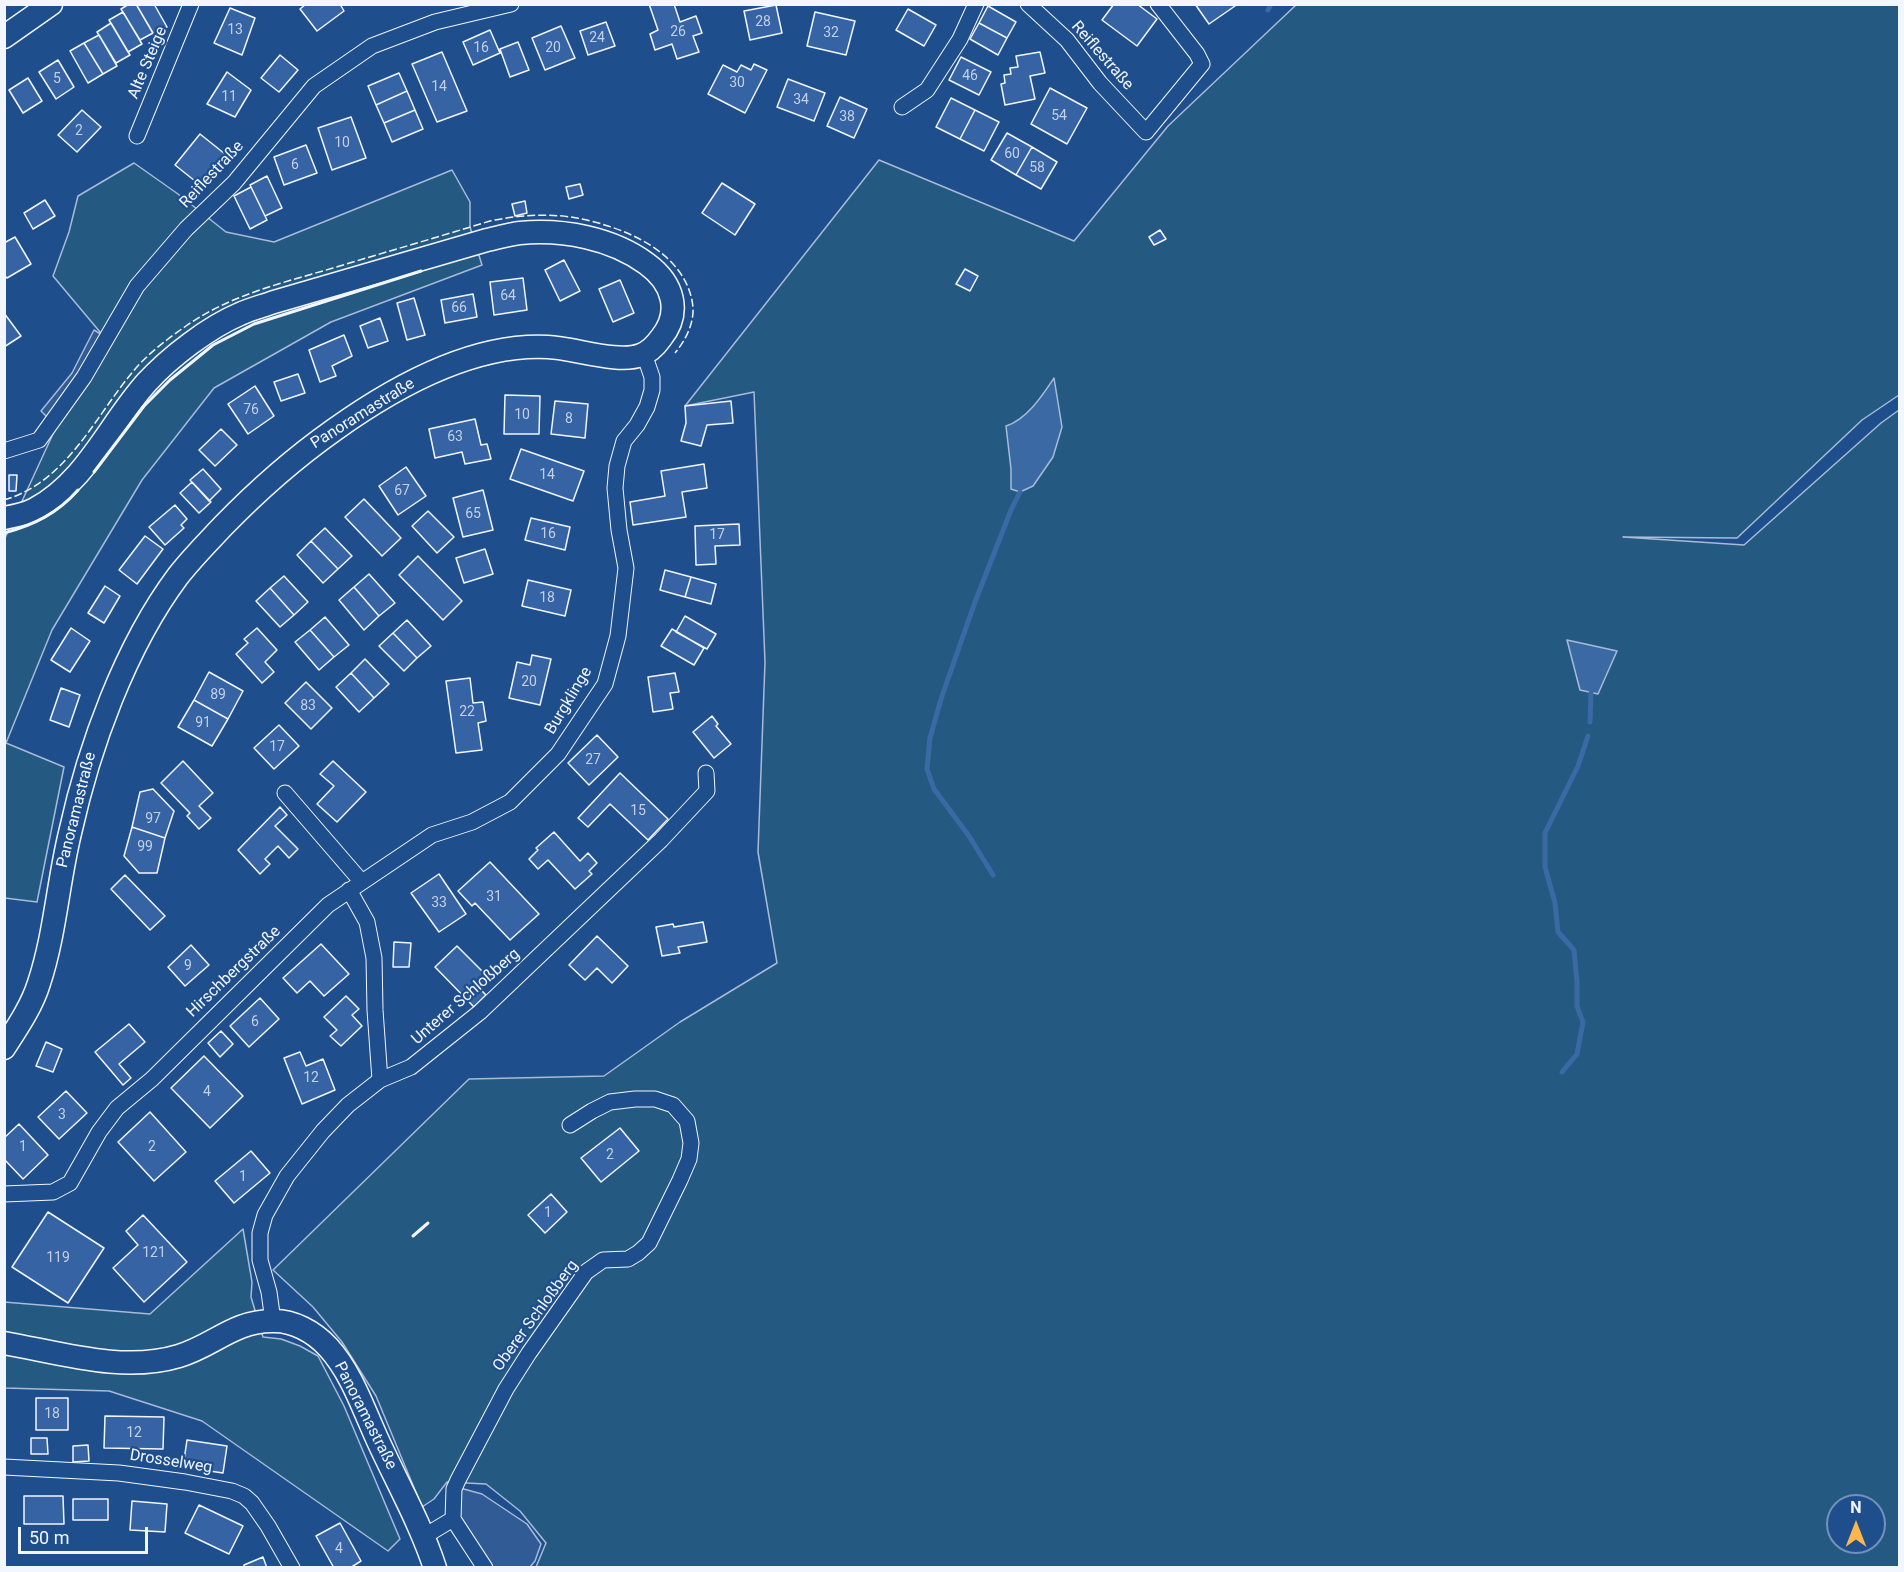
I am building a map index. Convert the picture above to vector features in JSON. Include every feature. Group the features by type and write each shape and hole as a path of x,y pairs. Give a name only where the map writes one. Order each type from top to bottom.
{"main road":[{"path":"4,37 51,4"},
{"path":"4,518 34,510 70,483 84,468 147,381 211,329 240,314 274,302 487,240 520,233 578,235 633,254 651,267 664,280 672,297 673,316 668,329 657,344 644,354"},
{"name":"Panoramastraße","path":"4,1048 20,1024 39,986 70,831 80,788 96,739 141,635 178,576 204,546 287,464 359,413 402,386 429,374 481,356 527,347 548,346 618,358 632,358 644,354"},
{"name":"Panoramastraße","path":"4,1342 124,1363 164,1361 183,1356 232,1330 254,1323 273,1321 291,1324 306,1330 318,1337 338,1360 361,1404 423,1537 435,1568"}],"street":[{"name":"Alte Steige","path":"137,136 191,4"},
{"name":"Reiflestraße","path":"4,451 39,440 84,377 137,286 186,229 234,183 314,86 372,46 435,22 511,4"},
{"path":"902,107 927,90 960,39 976,4"},
{"name":"Reiflestraße","path":"1028,4 1067,40 1100,83 1146,132 1178,96 1202,64 1197,54 1158,4"},
{"name":"Burgklinge","path":"355,886 432,835 472,822 510,802 558,754 604,684 618,636 626,568 615,488 617,466 624,441 647,406 652,390 652,377 644,354"},
{"name":"Unterer Schloßberg","path":"273,1321 269,1292 260,1260 260,1233 265,1215 287,1176 323,1131 348,1105 380,1080 411,1067 480,1012 662,840 707,791 706,773"},
{"path":"285,793 355,886 367,922 375,958 376,1034 380,1080"},
{"name":"Hirschbergstraße","path":"4,1194 54,1192 70,1184 99,1132 117,1108 152,1079 328,905 355,886"},
{"name":"Oberer Schloßberg","path":"453,1519 454,1489 458,1480 506,1389 529,1353 586,1272 603,1260 628,1258 649,1243 681,1180 689,1159 691,1143 687,1121 673,1105 656,1099 610,1102 570,1125"},
{"name":"Drosselweg","path":"4,1467 119,1473 232,1491 252,1503 268,1526 291,1568"},
{"path":"423,1537 453,1519 485,1568"}],"shaded area":[{"path":"1296,5 1899,5 1899,395 1862,420 1737,538 1623,537 1744,545 1881,423 1899,410 1899,1567 536,1567 546,1543 520,1511 486,1484 447,1482 434,1499 422,1507 376,1396 342,1342 313,1307 273,1270 469,1079 604,1076 680,1022 777,963 758,852 765,662 754,392 685,406 879,160 1074,241 1168,126"},
{"path":"134,163 226,232 274,242 452,170 470,202 470,227 482,265 331,322 214,388 142,480 52,630 6,743 64,767 37,902 5,898 5,538 100,332 53,276 69,232 78,196"},
{"path":"94,330 104,336 49,419 41,411 72,373"},
{"path":"1054,378 1062,427 1053,457 1033,486 1020,492 1011,489 1006,426 1014,423 1027,412"},
{"path":"1567,640 1617,651 1598,694 1580,690"},
{"path":"243,1229 252,1282 251,1297 263,1337 281,1339 318,1356 344,1406 400,1539 388,1551 202,1421 109,1391 5,1388 4,1302 150,1314"},
{"path":"460,1488 482,1494 527,1524 541,1544 535,1561 530,1567 487,1567 460,1537"}],"building":[{"path":"129,4 136,4 153,33 140,40 121,9"},
{"path":"136,4 154,4 167,27 154,35"},
{"path":"306,4 340,4 344,11 317,31 300,9"},
{"path":"649,4 674,4 680,22 696,16 702,33 693,36 699,52 677,59 672,44 655,50 650,34 658,30"},
{"path":"1114,4 1137,4 1157,19 1137,46 1102,20"},
{"path":"1195,4 1234,4 1235,6 1209,24"},
{"path":"776,5 782,33 750,40 744,11"},
{"path":"988,6 1016,22 1007,38 979,23"},
{"path":"230,8 255,18 242,55 214,43"},
{"path":"908,9 936,25 924,46 896,30"},
{"path":"123,12 142,44 128,52 109,20"},
{"path":"815,12 855,21 846,55 807,46"},
{"path":"606,22 615,46 588,55 580,31"},
{"path":"111,23 130,55 116,63 97,32"},
{"path":"979,23 1007,38 998,55 970,39"},
{"path":"561,26 575,58 545,70 532,38"},
{"path":"490,30 500,53 473,65 463,42"},
{"path":"99,35 117,66 103,74 84,43"},
{"path":"518,42 529,70 510,77 500,49"},
{"path":"84,43 103,74 88,83 70,51"},
{"path":"442,52 467,111 437,122 412,64"},
{"path":"1040,52 1045,73 1030,76 1035,99 1005,105 1001,84 1005,83 1004,75 1011,74 1010,68 1018,67 1016,56"},
{"path":"280,55 298,70 279,92 261,78"},
{"path":"961,57 991,72 979,95 949,80"},
{"path":"58,60 74,87 56,99 39,72"},
{"path":"754,64 767,70 745,113 708,94 723,65 737,72 741,65 751,70"},
{"path":"227,72 251,90 235,117 207,104"},
{"path":"399,73 407,91 376,105 368,86"},
{"path":"28,78 42,101 23,113 9,90"},
{"path":"788,79 825,93 814,121 777,107"},
{"path":"1050,88 1087,108 1067,144 1031,124"},
{"path":"407,91 415,110 384,123 376,105"},
{"path":"840,97 867,109 854,138 827,126"},
{"path":"951,98 975,110 960,139 936,127"},
{"path":"82,110 101,127 77,152 58,135"},
{"path":"415,110 423,129 392,142 384,123"},
{"path":"975,110 999,122 984,151 960,139"},
{"path":"351,117 366,158 332,170 318,128"},
{"path":"1007,133 1032,147 1016,175 991,160"},
{"path":"200,134 225,154 200,185 175,165"},
{"path":"306,145 317,173 284,185 274,157"},
{"path":"1032,147 1057,162 1041,189 1016,175"},
{"path":"267,176 282,208 265,216 250,185"},
{"path":"722,183 755,204 735,235 702,213"},
{"path":"580,184 583,195 569,199 566,187"},
{"path":"251,187 267,220 250,229 234,196"},
{"path":"45,200 55,216 33,229 24,213"},
{"path":"525,201 527,213 515,216 512,204"},
{"path":"1160,230 1166,239 1154,245 1149,237"},
{"path":"15,237 31,264 7,278 4,275 4,243"},
{"path":"564,260 580,291 560,301 545,270"},
{"path":"965,269 978,276 970,291 956,284"},
{"path":"523,278 527,310 494,315 490,282"},
{"path":"620,280 634,313 613,322 599,289"},
{"path":"473,294 477,317 445,323 441,300"},
{"path":"414,298 425,335 407,340 397,303"},
{"path":"4,313 21,336 4,347"},
{"path":"380,318 388,341 368,348 360,326"},
{"path":"344,335 352,356 332,366 336,376 320,382 309,350"},
{"path":"298,374 305,393 281,401 274,382"},
{"path":"255,386 274,416 248,434 228,404"},
{"path":"505,395 540,396 539,434 504,434"},
{"path":"555,401 588,404 585,438 551,434"},
{"path":"731,401 733,423 707,425 701,446 681,441 686,423 685,406"},
{"path":"475,419 481,445 487,444 491,459 465,464 462,452 435,458 429,429"},
{"path":"221,429 237,445 215,466 199,450"},
{"path":"521,449 584,471 573,501 510,479"},
{"path":"704,464 707,488 682,492 686,517 633,525 630,502 665,496 661,471"},
{"path":"406,467 426,496 398,515 379,486"},
{"path":"203,469 221,489 209,501 190,480"},
{"path":"9,475 17,475 16,491 9,491"},
{"path":"192,482 211,502 199,513 180,493"},
{"path":"483,490 493,530 463,537 453,498"},
{"path":"364,499 401,538 382,556 345,517"},
{"path":"175,505 187,519 181,525 184,528 165,545 149,527"},
{"path":"428,511 454,537 437,553 412,526"},
{"path":"531,518 570,527 565,550 525,540"},
{"path":"739,524 740,545 715,546 716,564 696,565 695,526"},
{"path":"325,528 352,556 338,569 311,541"},
{"path":"145,536 163,549 137,584 119,570"},
{"path":"311,541 338,569 323,583 297,555"},
{"path":"485,549 493,574 464,583 456,558"},
{"path":"418,556 462,601 443,620 399,575"},
{"path":"665,570 691,577 685,597 660,590"},
{"path":"369,574 395,603 379,616 354,587"},
{"path":"284,576 308,602 294,615 270,588"},
{"path":"691,577 716,584 711,604 685,597"},
{"path":"528,580 571,590 565,616 522,606"},
{"path":"105,586 120,596 104,623 88,613"},
{"path":"354,587 379,616 364,630 339,600"},
{"path":"270,588 294,615 280,627 256,601"},
{"path":"685,616 716,634 707,649 676,632"},
{"path":"325,617 349,645 334,657 310,630"},
{"path":"407,620 431,646 417,658 393,633"},
{"path":"71,628 90,641 70,672 51,660"},
{"path":"257,628 277,650 265,662 274,672 262,683 236,654 248,643 244,639"},
{"path":"672,629 704,648 694,665 661,646"},
{"path":"310,630 334,657 319,670 295,642"},
{"path":"393,633 417,658 404,671 379,646"},
{"path":"532,655 551,659 540,705 509,698 517,662 530,665"},
{"path":"365,659 389,684 374,698 351,673"},
{"path":"209,672 243,691 228,719 194,700"},
{"path":"351,673 374,698 359,712 336,687"},
{"path":"675,673 679,692 670,693 673,709 653,712 648,677"},
{"path":"470,678 473,703 483,702 486,721 478,723 482,750 456,753 446,681"},
{"path":"306,682 332,708 311,729 285,703"},
{"path":"61,688 80,695 69,727 50,720"},
{"path":"194,700 228,719 212,746 178,727"},
{"path":"712,716 718,724 716,726 731,744 714,758 693,732"},
{"path":"279,725 299,746 274,769 254,748"},
{"path":"597,735 618,757 589,785 568,763"},
{"path":"183,761 213,793 199,806 211,818 199,829 187,816 190,813 161,783"},
{"path":"333,761 366,792 337,822 317,804 334,786 320,774"},
{"path":"620,773 668,819 648,840 610,804 588,827 578,818"},
{"path":"153,789 174,811 165,838 132,827 140,792"},
{"path":"280,807 287,815 275,826 298,849 289,858 278,846 265,859 270,864 260,874 238,850"},
{"path":"132,827 165,838 157,873 139,873 124,856"},
{"path":"554,832 580,861 588,853 597,863 589,871 592,874 575,889 548,860 538,869 529,859 538,850 536,848"},
{"path":"490,862 539,914 510,940 475,903 472,906 458,891"},
{"path":"439,874 466,914 439,932 411,893"},
{"path":"125,875 165,916 150,930 111,889"},
{"path":"703,922 707,942 678,947 680,953 662,956 656,927 673,924 674,927"},
{"path":"597,936 628,966 612,983 597,968 585,980 569,965"},
{"path":"394,942 411,943 409,967 393,967"},
{"path":"321,944 349,974 324,996 310,981 297,993 283,978"},
{"path":"191,945 209,965 185,986 168,967"},
{"path":"457,946 487,976 477,986 486,995 474,1007 435,967"},
{"path":"346,996 359,1009 352,1015 362,1026 341,1046 330,1036 337,1030 324,1017"},
{"path":"260,998 279,1019 249,1047 230,1026"},
{"path":"129,1024 145,1042 119,1064 131,1078 123,1085 95,1052"},
{"path":"221,1031 233,1044 220,1057 208,1043"},
{"path":"46,1042 62,1049 53,1072 36,1066"},
{"path":"300,1052 306,1066 323,1059 335,1090 302,1104 284,1058"},
{"path":"204,1056 243,1096 210,1128 171,1088"},
{"path":"66,1091 87,1113 59,1139 38,1117"},
{"path":"150,1112 186,1152 154,1181 118,1142"},
{"path":"19,1124 48,1155 23,1179 4,1159 4,1138"},
{"path":"620,1128 639,1151 601,1182 581,1158"},
{"path":"251,1151 270,1173 234,1203 215,1181"},
{"path":"551,1194 567,1212 545,1233 528,1215"},
{"path":"48,1212 104,1248 68,1303 12,1267"},
{"path":"143,1215 187,1262 144,1302 113,1268 138,1245 126,1231"},
{"path":"36,1398 68,1398 68,1430 36,1430"},
{"path":"105,1416 164,1417 163,1449 104,1448"},
{"path":"31,1438 47,1438 48,1454 31,1454"},
{"path":"187,1440 227,1446 223,1473 183,1467"},
{"path":"88,1445 89,1461 73,1462 73,1446"},
{"path":"24,1496 63,1496 64,1524 24,1524"},
{"path":"73,1499 108,1499 108,1520 73,1520"},
{"path":"132,1501 167,1504 165,1532 130,1530"},
{"path":"199,1505 243,1526 229,1554 185,1533"},
{"path":"340,1523 361,1561 350,1568 334,1568 316,1536"},
{"path":"263,1557 267,1568 244,1568 244,1565"}],"waterway":[{"path":"1268,10 1271,4"},
{"path":"993,875 969,836 934,789 927,769 930,738 942,696 975,602 1020,492"},
{"path":"1590,722 1591,693"},
{"path":"1562,1072 1577,1054 1583,1022 1577,1006 1574,950 1558,932 1555,903 1545,867 1545,833 1578,766 1588,736"}],"fence":[{"path":"4,500 26,491 45,479 76,448 143,360 203,315 238,298 276,285 490,221 534,215 577,218 614,228 650,245 679,271 688,288 693,307 688,331 683,343 675,353"}],"wall":[{"path":"94,472 144,406 170,380 213,345 254,324 421,271"},
{"path":"4,533 45,517 78,490"},
{"path":"413,1236 428,1223"}]}
